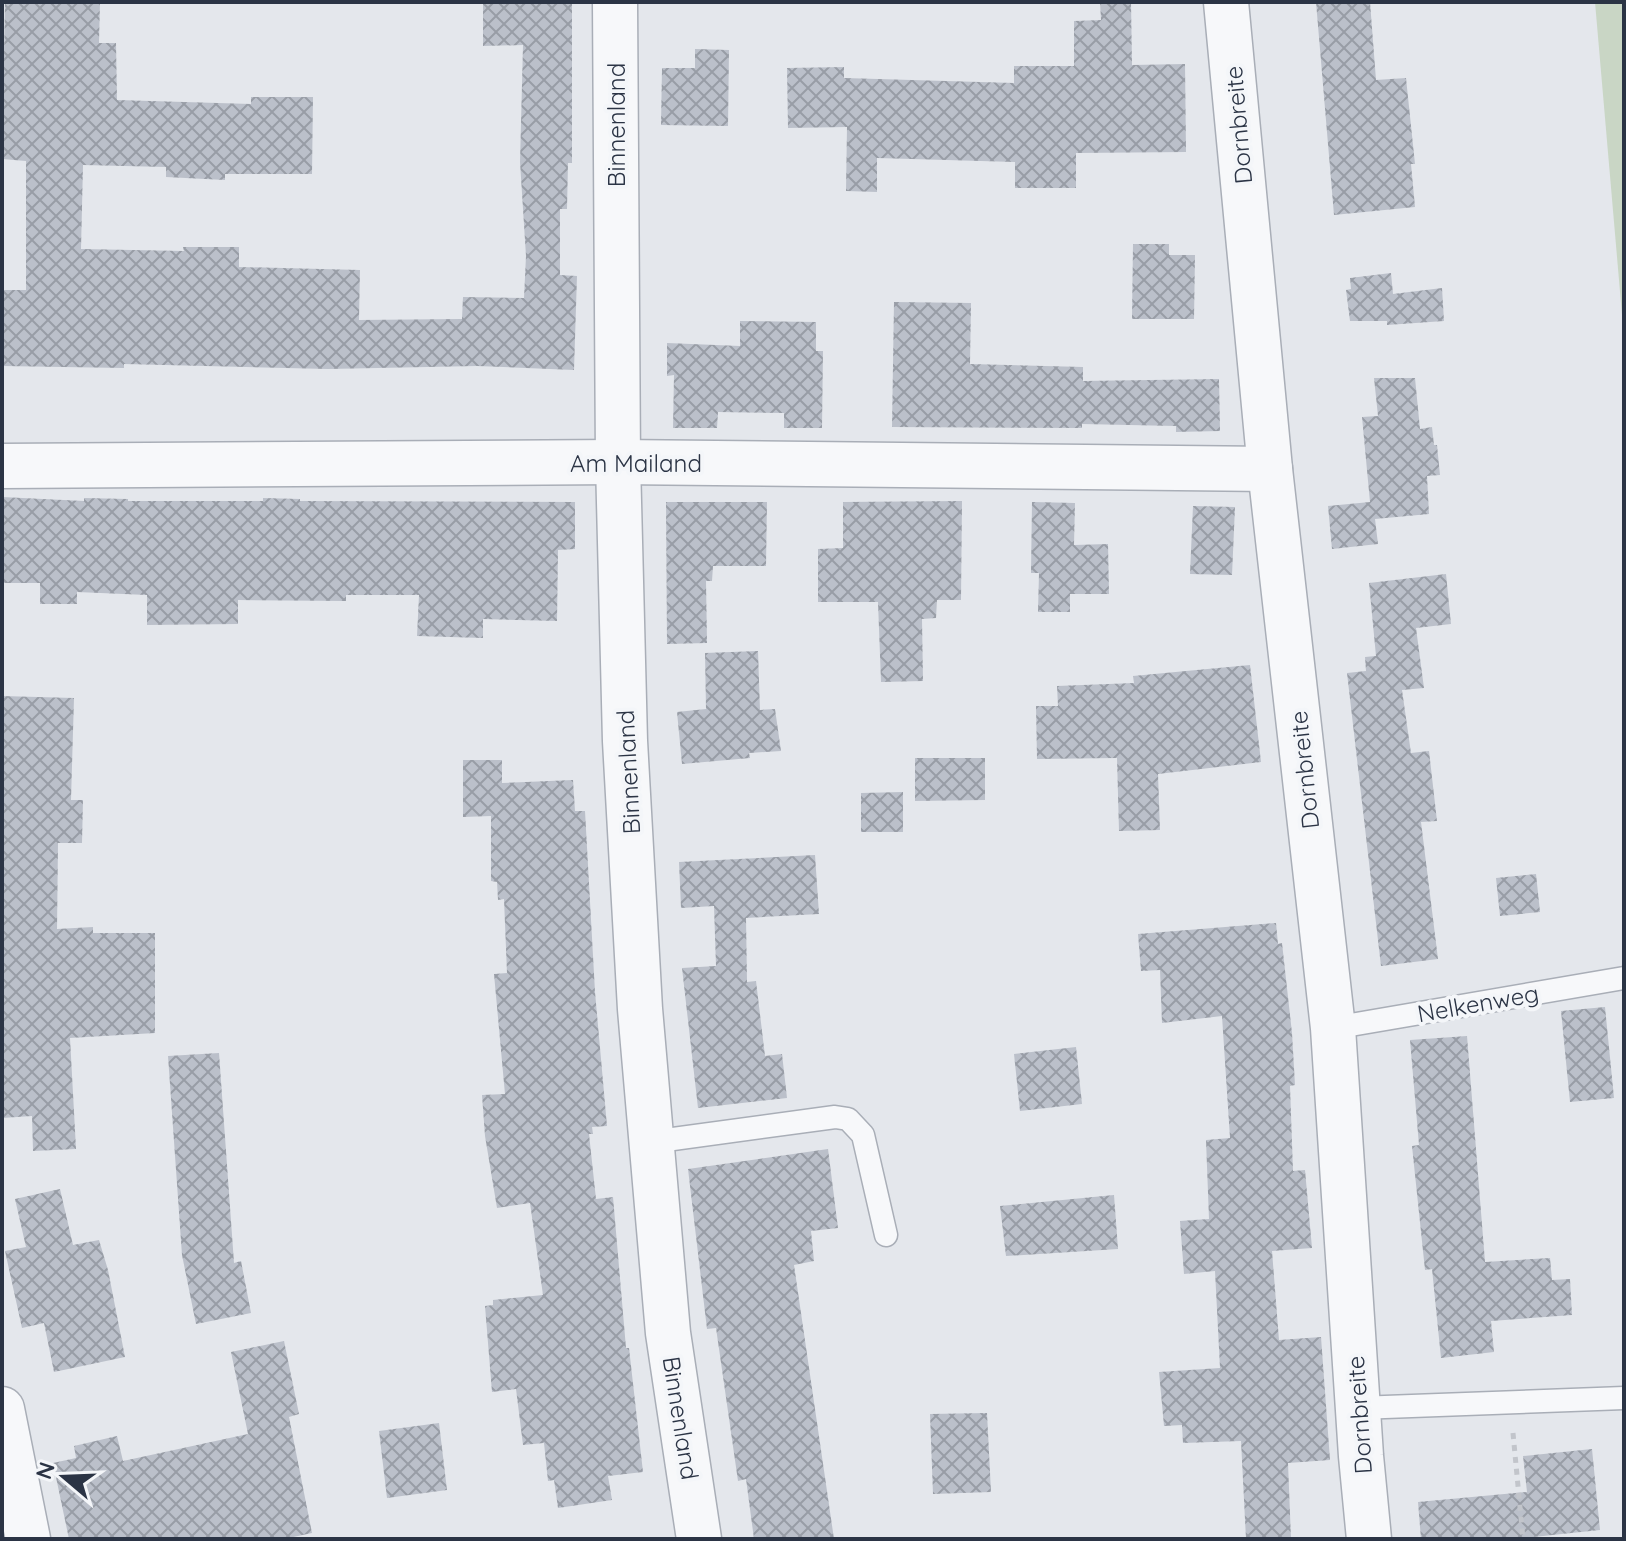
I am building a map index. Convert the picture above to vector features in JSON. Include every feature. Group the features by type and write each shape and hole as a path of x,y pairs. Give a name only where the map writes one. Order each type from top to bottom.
{"street":[{"name":"Binnenland","path":"615,2 618,462 625,741 640,1009 668,1333 699,1539"},
{"name":"Dornbreite","path":"1226,2 1270,469 1333,1028 1369,1539"},
{"name":"Am Mailand","path":"2,466 618,462 1270,469"},
{"path":"2,1409 28,1539"}],"lane":[{"name":"Nelkenweg","path":"1333,1028 1624,978"},
{"path":"651,1142 835,1117 848,1119 863,1135 886,1235"},
{"path":"1358,1408 1624,1398"}],"path":[{"path":"1510,1402 1523,1539"}],"green space":[{"path":"1595,2 1624,2 1624,338"}],"building":[{"path":"5,2 100,2 99,43 116,43 117,100 251,104 251,97 313,97 312,174 225,174 225,180 166,177 166,167 83,165 81,249 184,251 183,247 239,247 239,267 360,270 359,320 462,319 463,297 524,298 526,256 520,162 523,45 483,46 483,2 572,2 572,163 568,163 567,209 560,209 560,275 577,276 574,370 477,366 328,369 124,364 124,368 2,366 2,290 26,290 26,161 2,159"},
{"path":"1100,2 1131,2 1132,65 1185,64 1186,152 1076,153 1076,188 1015,188 1015,162 877,158 877,192 846,191 847,127 788,128 787,68 844,67 844,78 1014,83 1014,66 1074,66 1074,21 1101,20"},
{"path":"1316,2 1370,2 1376,80 1406,78 1415,164 1411,164 1415,207 1334,215"},
{"path":"695,49 729,50 728,126 661,125 662,68 695,68"},
{"path":"1133,244 1169,244 1169,255 1195,255 1194,319 1132,319"},
{"path":"1391,273 1393,294 1442,288 1444,321 1387,325 1387,321 1350,321 1346,290 1351,289 1350,278"},
{"path":"894,302 971,303 970,364 1083,367 1083,381 1219,379 1220,431 1176,432 1176,426 1082,424 1082,428 892,427"},
{"path":"740,321 816,322 816,351 823,351 822,428 784,428 784,413 718,412 717,428 673,428 674,375 667,376 667,343 740,346"},
{"path":"1374,378 1415,378 1420,429 1432,427 1440,475 1427,476 1429,514 1375,519 1378,544 1332,549 1328,506 1370,502 1362,417 1378,416"},
{"path":"2,497 84,501 84,498 263,501 263,498 300,501 575,502 575,549 558,550 557,621 483,619 483,638 417,636 419,595 346,595 346,601 238,600 238,624 147,625 147,595 77,592 77,604 40,604 40,583 2,583"},
{"path":"962,501 961,600 937,600 936,618 922,619 923,681 881,682 878,602 818,602 818,549 843,548 843,502"},
{"path":"666,502 767,502 766,566 713,566 712,581 706,581 707,643 667,644"},
{"path":"1032,502 1075,503 1074,545 1108,544 1109,594 1070,594 1070,612 1038,612 1039,573 1031,573"},
{"path":"1193,506 1235,507 1232,575 1190,574"},
{"path":"1446,574 1451,624 1416,628 1424,688 1402,690 1411,753 1429,751 1437,821 1421,822 1438,959 1381,966 1347,673 1366,671 1365,657 1376,656 1369,583"},
{"path":"758,651 760,710 775,709 781,751 749,753 750,758 682,764 677,712 706,709 705,653"},
{"path":"1250,665 1261,762 1158,774 1160,830 1119,831 1117,758 1037,759 1036,706 1058,706 1057,686 1134,683 1133,676"},
{"path":"2,696 74,698 71,800 83,800 82,843 58,843 57,929 93,927 93,933 155,933 155,1033 70,1038 76,1149 33,1151 32,1116 2,1118"},
{"path":"915,758 985,758 985,800 915,801"},
{"path":"463,760 502,760 502,783 573,780 575,811 585,811 595,992 607,1126 592,1127 593,1134 589,1134 596,1199 613,1197 626,1348 629,1348 643,1472 608,1476 612,1500 558,1508 554,1480 548,1481 544,1443 523,1445 516,1389 492,1392 485,1306 493,1305 493,1300 543,1295 530,1203 497,1208 485,1136 482,1095 505,1094 494,974 507,973 504,899 498,900 497,882 491,881 491,816 463,817"},
{"path":"903,792 903,832 861,832 861,793"},
{"path":"815,855 819,914 746,918 747,982 756,981 765,1056 782,1054 787,1098 698,1108 682,968 716,966 714,906 681,908 679,862"},
{"path":"1536,874 1540,912 1500,916 1496,878"},
{"path":"1276,923 1278,944 1282,943 1292,1033 1295,1085 1290,1086 1293,1171 1305,1170 1312,1248 1272,1251 1279,1340 1321,1337 1330,1460 1288,1463 1291,1539 1246,1539 1241,1441 1183,1443 1182,1425 1164,1426 1159,1372 1220,1368 1215,1271 1184,1274 1180,1221 1209,1219 1206,1140 1230,1138 1222,1016 1162,1023 1160,970 1141,971 1138,934"},
{"path":"1605,1007 1614,1098 1570,1102 1561,1011"},
{"path":"1467,1036 1485,1262 1550,1258 1552,1280 1570,1279 1572,1315 1491,1321 1494,1352 1441,1358 1432,1269 1425,1270 1412,1146 1419,1145 1410,1040"},
{"path":"1076,1047 1082,1104 1020,1111 1014,1054"},
{"path":"219,1053 234,1263 241,1261 251,1313 196,1324 182,1255 168,1056"},
{"path":"828,1149 838,1228 811,1231 814,1261 794,1265 834,1539 754,1539 746,1479 738,1481 716,1328 707,1329 688,1169"},
{"path":"60,1189 73,1245 99,1240 125,1357 54,1372 44,1323 22,1328 5,1251 26,1247 15,1199"},
{"path":"1114,1195 1118,1249 1006,1256 1000,1206"},
{"path":"284,1341 299,1414 289,1417 312,1533 284,1539 69,1539 53,1463 76,1458 74,1446 117,1436 123,1461 248,1434 231,1352"},
{"path":"987,1413 991,1492 933,1494 930,1414"},
{"path":"439,1423 447,1490 387,1498 379,1431"},
{"path":"1592,1449 1600,1530 1515,1539 1421,1539 1418,1502 1527,1492 1523,1456"}]}
